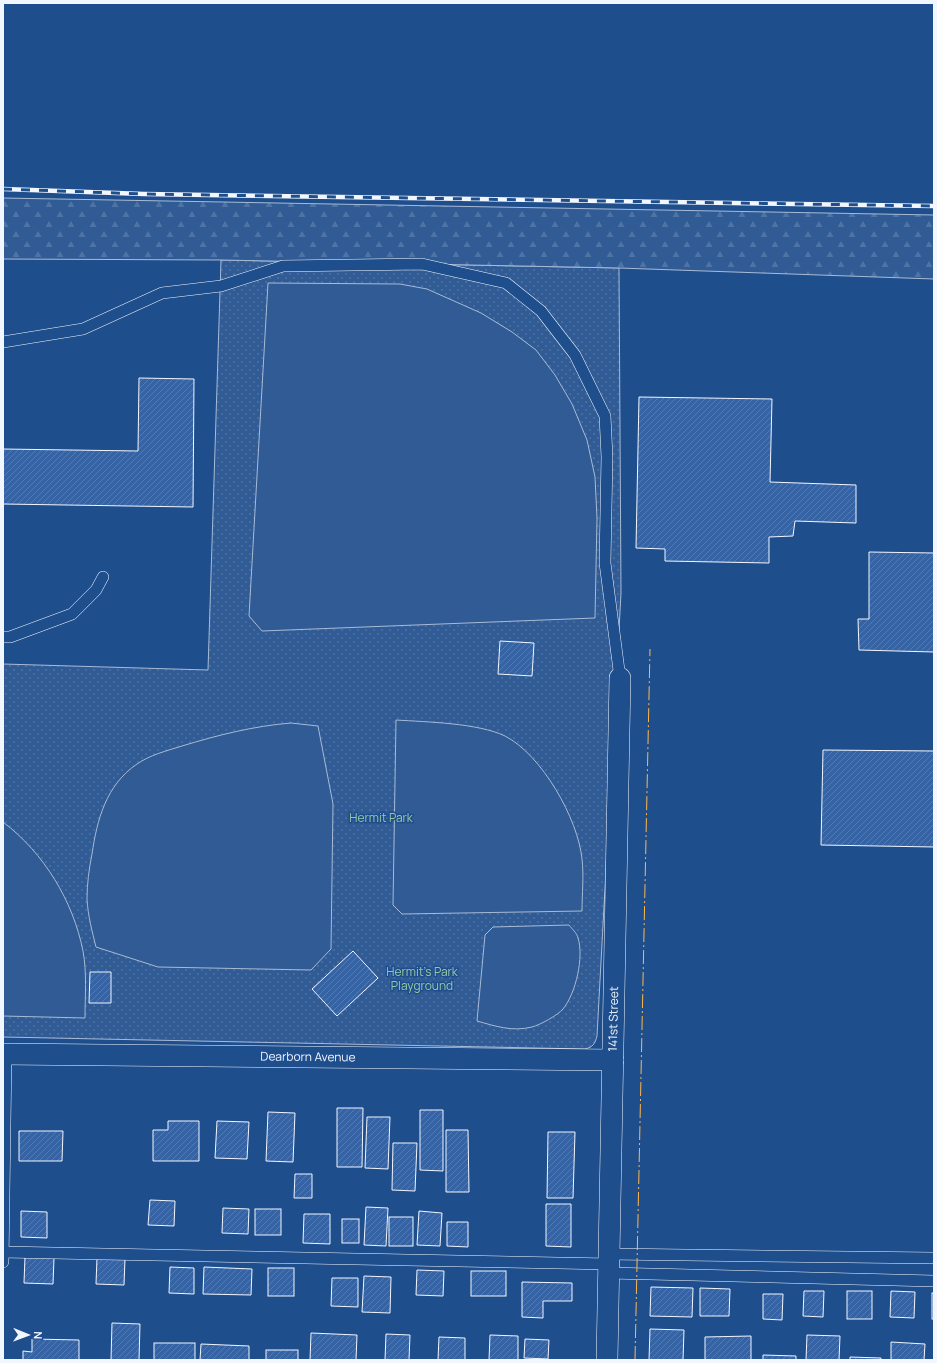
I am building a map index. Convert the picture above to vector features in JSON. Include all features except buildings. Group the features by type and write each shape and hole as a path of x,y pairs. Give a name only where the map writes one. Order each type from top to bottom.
{"street":[{"name":"141st Street","path":"607,1360 620,678"},
{"name":"Dearborn Avenue","path":"5,1054 612,1060"}],"lane":[{"path":"3,342 83,329 162,293 221,286 283,266 422,264 506,283 541,311 575,355 605,416 607,457 605,563 620,678"},
{"path":"3,637 10,637 72,614 96,590 103,576"},
{"path":"3,1262 5,1054"},
{"path":"3,1252 609,1263 934,1258"},
{"path":"609,1263 934,1281"}],"green space":[{"path":"3,198 934,215 934,279 619,268 221,260 3,259"},
{"name":"Hermit Park","path":"221,260 619,268 621,593 597,1036 594,1043 590,1047 585,1049 3,1037 3,664 208,670"},
{"path":"268,283 400,284 427,289 481,313 512,332 536,350 555,375 572,404 587,440 595,477 597,518 595,618 262,631 249,616"},
{"path":"396,720 452,724 481,728 505,736 519,745 532,758 545,773 566,808 579,843 583,878 582,911 402,914 393,905"},
{"path":"291,723 318,726 333,804 331,949 311,970 158,967 96,947 90,923 88,905 87,893 89,871 100,816 110,793 118,782 137,764 147,758 164,752 209,738 263,726"},
{"path":"3,822 18,834 44,863 55,879 72,914 84,959 85,1018 3,1016"},
{"path":"569,925 576,933 580,946 580,955 578,975 575,985 568,1002 563,1009 544,1022 535,1026 518,1029 504,1028 477,1021 485,935 493,927"}],"railway":[{"path":"3,189 144,194 934,206"}],"power":[{"path":"635,1360 650,649"}],"park label":[{"name":"Hermit's Park Playground","path":"422,979"}]}
